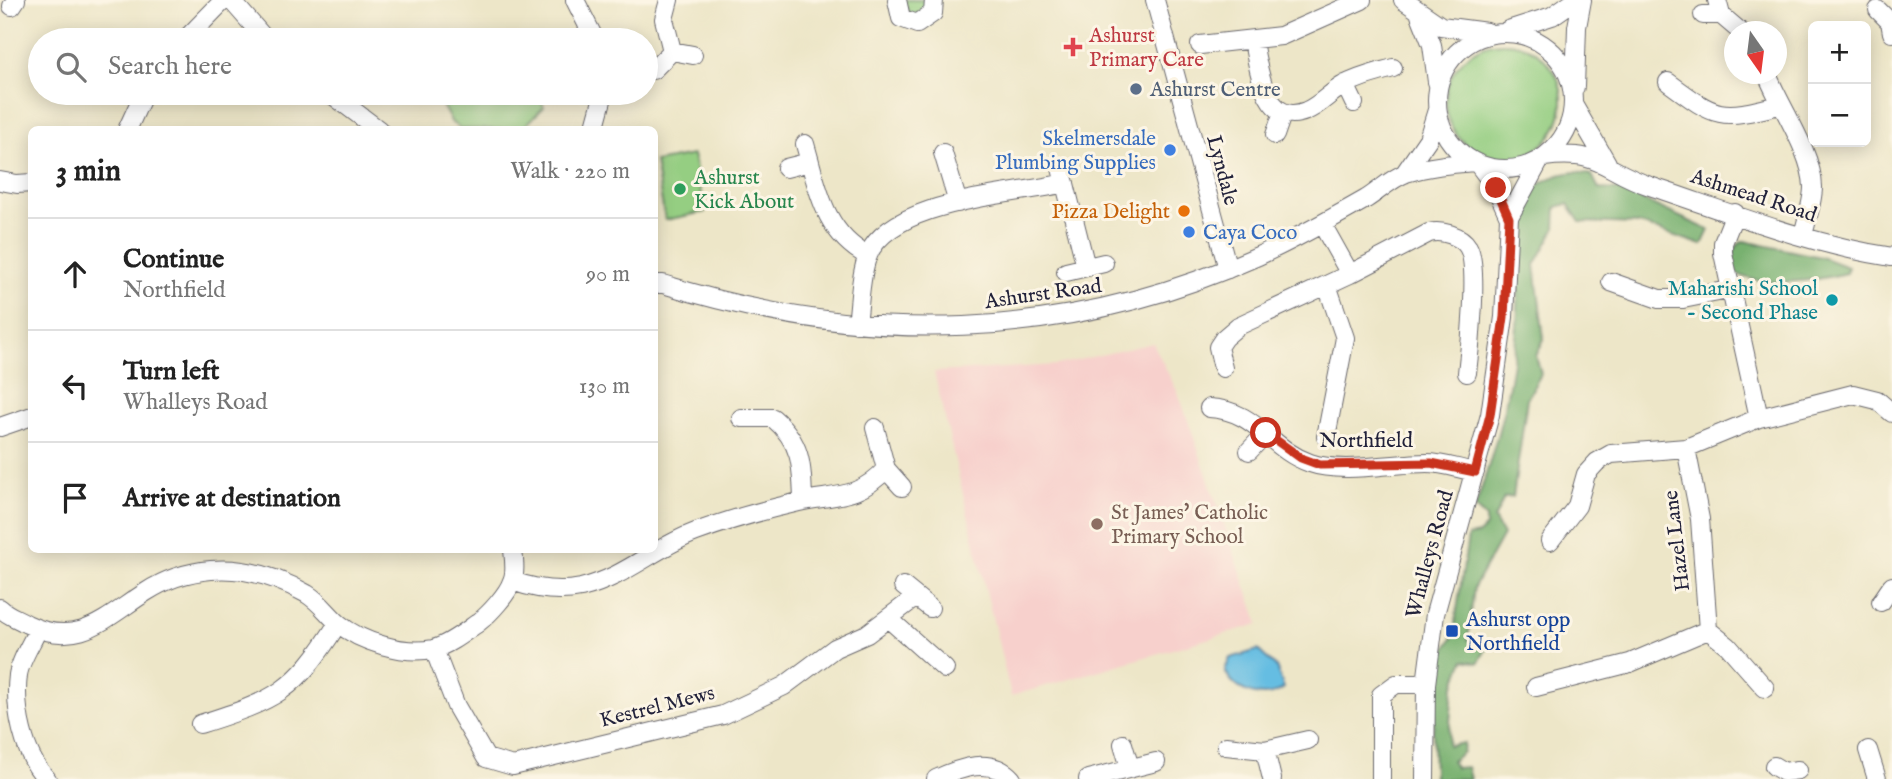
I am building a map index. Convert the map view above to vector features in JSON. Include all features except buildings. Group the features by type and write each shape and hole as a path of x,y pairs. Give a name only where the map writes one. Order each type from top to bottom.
{"street":[{"path":"197,28 224,0"},
{"path":"231,0 256,28"},
{"path":"575,0 589,28"},
{"path":"669,0 664,19 672,51"},
{"path":"897,0 901,18 917,24 933,13 934,0"},
{"name":"Lyndale","path":"1155,0 1228,269"},
{"path":"1200,45 1281,36 1321,7 1362,0"},
{"path":"1403,0 1441,26 1524,34 1544,44 1560,59 1570,79 1574,103"},
{"path":"1437,89 1444,69 1457,52 1474,39 1537,23 1575,0"},
{"path":"1420,14 1432,45 1437,110 1443,131 1455,148 1476,163 1499,169 1521,167 1542,158 1559,143 1569,125 1574,103 1577,27 1582,0"},
{"path":"1713,10 1727,21"},
{"path":"1878,10 1890,22 1892,33"},
{"path":"1253,41 1264,91 1283,112 1305,112 1345,84 1394,68"},
{"path":"672,51 693,55"},
{"path":"658,66 672,51"},
{"path":"1668,82 1708,111 1735,116 1779,105"},
{"path":"1345,84 1354,103"},
{"path":"1771,84 1808,160 1813,188 1803,236"},
{"name":"Ashmead Road","path":"1574,103 1587,133 1607,163"},
{"path":"129,126 138,105"},
{"path":"346,105 374,126"},
{"path":"595,126 601,105"},
{"name":"Ashurst Road","path":"1404,174 1428,139 1437,110"},
{"path":"1275,135 1283,112"},
{"path":"786,168 808,153 825,214 853,246 868,256"},
{"path":"943,153 958,203"},
{"name":"Ashmead Road","path":"1542,158 1576,155 1607,163 1646,184 1803,236 1892,257"},
{"name":"Whalleys Road","path":"1425,779 1426,684 1435,614 1490,415 1504,317 1509,218 1542,158"},
{"name":"Ashurst Road","path":"663,283 708,298 797,317 857,324 947,327 1024,322 1089,311 1182,286 1228,269 1322,224 1404,174 1437,165 1476,163"},
{"name":"Whalleys Road","path":"1476,163 1496,188 1509,218"},
{"path":"857,324 868,256 877,244 905,219 1063,176 1086,268"},
{"path":"0,181 28,183"},
{"path":"1735,213 1723,243 1759,418"},
{"path":"1322,224 1350,274"},
{"path":"1223,368 1218,347 1229,333 1259,314 1327,285 1429,233 1441,232 1466,244 1471,253 1473,315 1468,373"},
{"path":"1066,272 1104,263"},
{"path":"1611,282 1660,299 1683,299 1734,289"},
{"path":"1326,437 1345,338 1327,285"},
{"path":"1550,541 1577,506 1586,474 1597,461 1611,454 1686,448 1759,418 1853,394 1877,400 1892,413"},
{"name":"Northfield","path":"1209,408 1237,412 1301,458 1320,465 1431,463 1475,472"},
{"path":"0,427 28,417"},
{"path":"741,418 773,418 790,433 802,464 803,501"},
{"path":"875,428 886,469 902,486"},
{"path":"1249,451 1266,433"},
{"name":"Hazel Lane","path":"1686,448 1700,519 1708,631"},
{"path":"658,545 803,501 842,497 870,486 886,469"},
{"path":"0,608 7,615 38,629 62,634 88,629 111,618 167,580 190,573 230,569 266,575 290,585 324,606 338,623 385,646 434,649 464,633 484,618 512,582 513,553"},
{"path":"512,582 539,590 576,589 610,581 647,553"},
{"path":"1881,602 1892,586"},
{"name":"Kestrel Mews","path":"434,649 468,729 496,770 723,715 784,686 835,648 867,634 916,597"},
{"path":"889,619 945,669"},
{"path":"200,724 253,707 290,686 312,664 338,623"},
{"path":"38,629 18,673 18,702 24,739 40,773 47,779"},
{"path":"1536,687 1630,663 1708,631 1728,646 1765,688"},
{"path":"1381,779 1381,695 1396,684 1426,684"},
{"path":"1226,746 1265,750 1308,740"},
{"path":"1123,744 1130,768"},
{"path":"1867,748 1877,779"},
{"path":"1265,750 1272,779"},
{"path":"1088,779 1156,762"},
{"path":"936,779 984,765 1003,770 1012,779"}],"shaded area":[{"name":"St James' Catholic Primary School","path":"1153,343 1179,395 1259,624 1011,696 934,372 1057,365"}],"green space":[{"path":"902,0 926,0 927,6 912,18"},
{"path":"1504,43 1526,48 1545,60 1557,79 1562,101 1557,123 1545,142 1526,154 1504,159 1482,154 1463,142 1451,123 1446,101 1451,79 1463,60 1482,48"},
{"path":"442,105 544,107 525,126 457,126 452,123"},
{"name":"Ashurst Kick About","path":"693,155 705,212 665,220 658,179 658,161"},
{"path":"1576,172 1592,175 1599,189 1621,190 1709,230 1702,245 1640,224 1580,222 1568,204 1556,207 1555,229 1535,265 1544,339 1536,356 1541,374 1527,399 1513,497 1504,498 1494,519 1503,535 1474,587 1468,640 1487,648 1478,663 1464,660 1453,688 1448,746 1464,743 1463,752 1452,761 1455,768 1467,767 1470,779 1434,779 1433,731 1440,657 1453,637 1468,536 1479,534 1486,527 1486,518 1475,508 1496,441 1512,372 1517,326 1518,250 1522,209 1531,193 1543,182"},
{"path":"1744,241 1821,257 1848,267 1846,273 1788,282 1744,277 1733,271 1733,257 1735,249"}],"water":[{"path":"1258,650 1276,667 1284,688 1268,695 1242,689 1229,678 1225,670 1230,658"}],"place":[{"name":"Ashurst Primary Care","path":"1073,47"},
{"name":"Ashurst Centre","path":"1136,89"},
{"name":"Skelmersdale Plumbing Supplies","path":"1170,150"},
{"name":"Ashurst Kick About","path":"680,189"},
{"name":"Pizza Delight","path":"1184,211"},
{"name":"Caya Coco","path":"1189,232"},
{"name":"Maharishi School - Second Phase","path":"1832,300"},
{"name":"St James' Catholic Primary School","path":"1097,524"},
{"name":"Ashurst opp Northfield","path":"1452,631"}],"route":[{"path":"1266,433 1292,453 1310,463 1320,465 1431,463 1475,472 1490,415 1504,317 1509,218 1496,188"}]}
